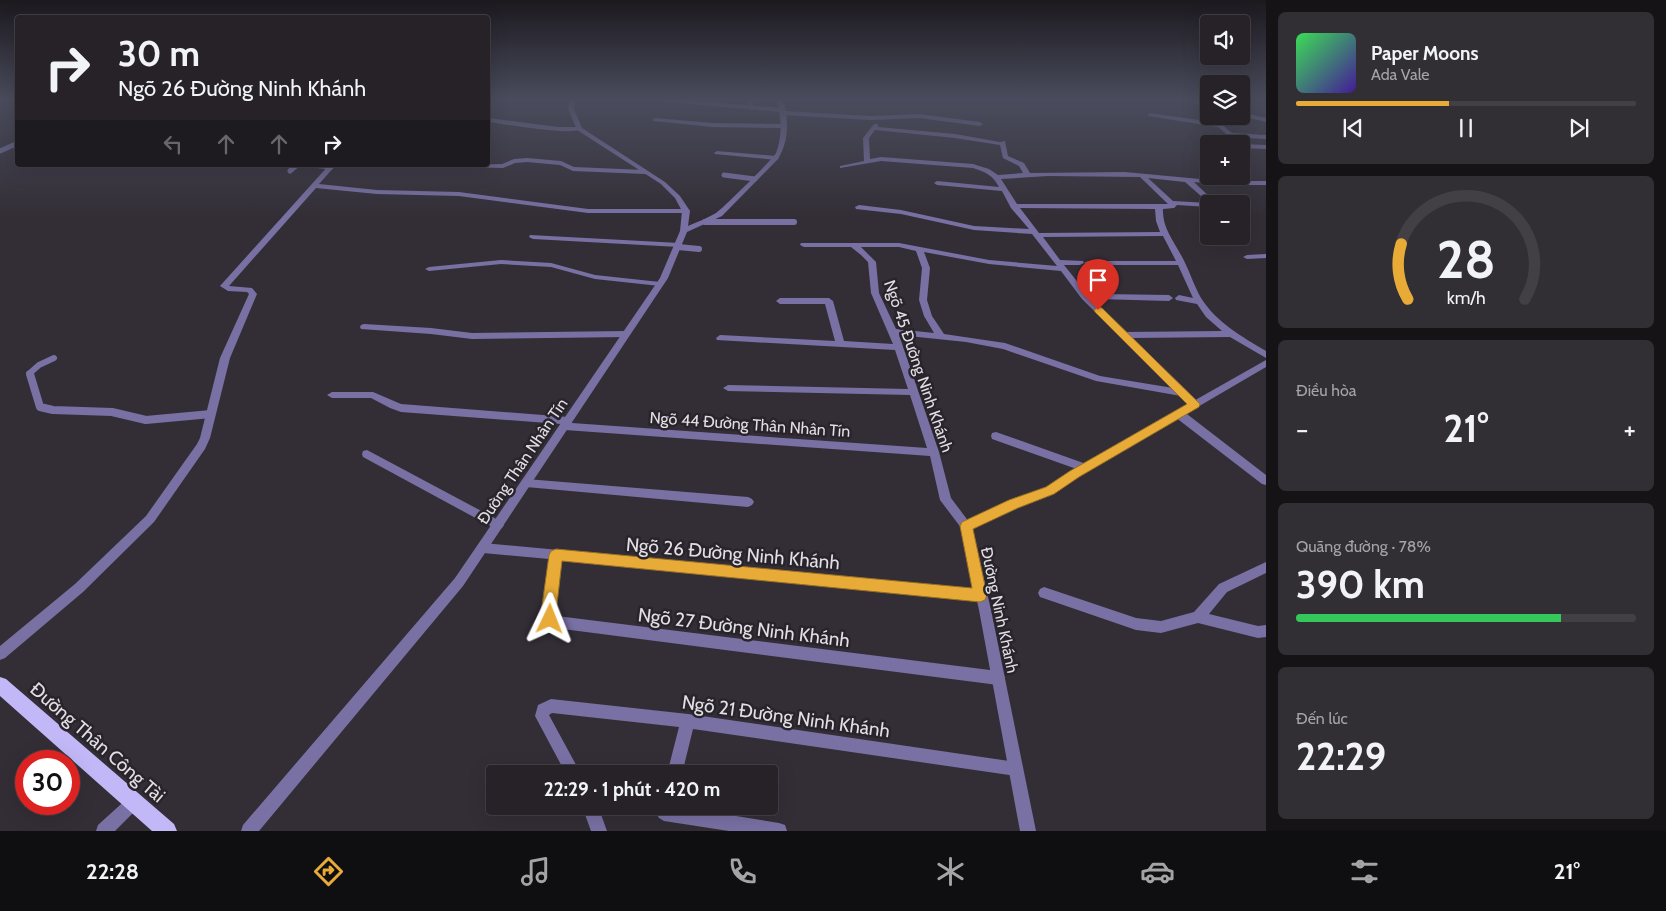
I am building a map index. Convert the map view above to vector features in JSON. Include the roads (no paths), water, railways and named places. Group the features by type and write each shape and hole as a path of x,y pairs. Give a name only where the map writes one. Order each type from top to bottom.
{"main road":[{"name":"Đường Thân Công Tài","path":"0,684 167,831"}],"street":[{"path":"315,186 377,192 459,194 588,211 686,211 678,197 663,183 594,139"},
{"path":"684,231 719,214 776,158 781,150 782,139"},
{"path":"866,139 867,160"},
{"path":"974,139 1004,143 1005,157 1022,165 1027,170 1027,175"},
{"path":"1250,146 1266,147"},
{"path":"717,153 776,158"},
{"path":"842,167 867,160 880,159 973,166 987,170 997,177 1014,206 1086,297 1195,404"},
{"path":"490,166 503,166 514,161 527,160 561,163 573,169 645,172"},
{"path":"0,654 80,588 150,519 201,446 225,358 253,294 249,290 228,289 224,286 331,167"},
{"path":"997,177 1027,175 1141,175 1221,183 1266,183"},
{"path":"1014,206 1174,207 1141,175"},
{"path":"1187,180 1204,195"},
{"path":"936,183 1004,189"},
{"path":"1170,203 1200,205"},
{"path":"859,207 900,212 974,228 1036,234 1165,234"},
{"path":"966,526 1013,504 1050,490 1266,362 1210,316 1200,302 1165,234 1158,214 1159,207"},
{"name":"Đường Thân Nhân Tín","path":"249,831 459,582 483,548 660,284 684,231 686,211"},
{"path":"533,237 678,246"},
{"path":"804,245 900,245 989,262 1061,266 1084,263 1181,263"},
{"name":"Ngõ 45 Đường Ninh Khánh","path":"853,245 872,262 875,293 900,347 934,452 946,500 966,526"},
{"path":"919,248 926,268 923,300 928,316 941,337"},
{"path":"1246,257 1266,256"},
{"path":"429,269 460,268 501,262 552,265 595,277 660,284"},
{"path":"1101,297 1169,298"},
{"path":"1179,298 1200,302"},
{"path":"780,301 829,301 840,344"},
{"path":"364,327 431,331 472,336 626,334"},
{"path":"894,332 966,339 1005,346 1099,379 1183,393"},
{"path":"1124,335 1233,334"},
{"path":"720,338 900,347"},
{"path":"728,388 914,392"},
{"name":"Ngõ 44 Đường Thân Nhân Tín","path":"332,395 373,395 393,406 401,408 934,452"},
{"path":"1179,414 1266,481"},
{"path":"996,436 1085,468"},
{"path":"367,454 498,525"},
{"path":"526,483 748,502"},
{"name":"Đường Ninh Khánh","path":"966,526 1028,831"},
{"name":"Ngõ 26 Đường Ninh Khánh","path":"483,548 980,595"},
{"name":"Ngõ 27 Đường Ninh Khánh","path":"556,555 548,613 550,619 555,622 998,678"},
{"path":"1198,617 1222,588 1266,567"},
{"path":"1044,593 1136,624 1161,627 1198,617 1258,632 1266,631"},
{"name":"Ngõ 21 Đường Ninh Khánh","path":"569,765 542,716 544,710 551,706 688,721 1016,769"},
{"path":"676,765 688,721"},
{"path":"104,831 135,801"},
{"path":"593,815 599,831"},
{"path":"692,815 779,831"}],"lane":[{"path":"0,152 15,144"},
{"path":"290,171 295,167"},
{"path":"724,174 755,179"},
{"path":"705,222 794,222"},
{"path":"678,246 699,249"},
{"path":"54,358 39,365 30,373 40,407 53,410 112,412 146,420 211,414"}]}
